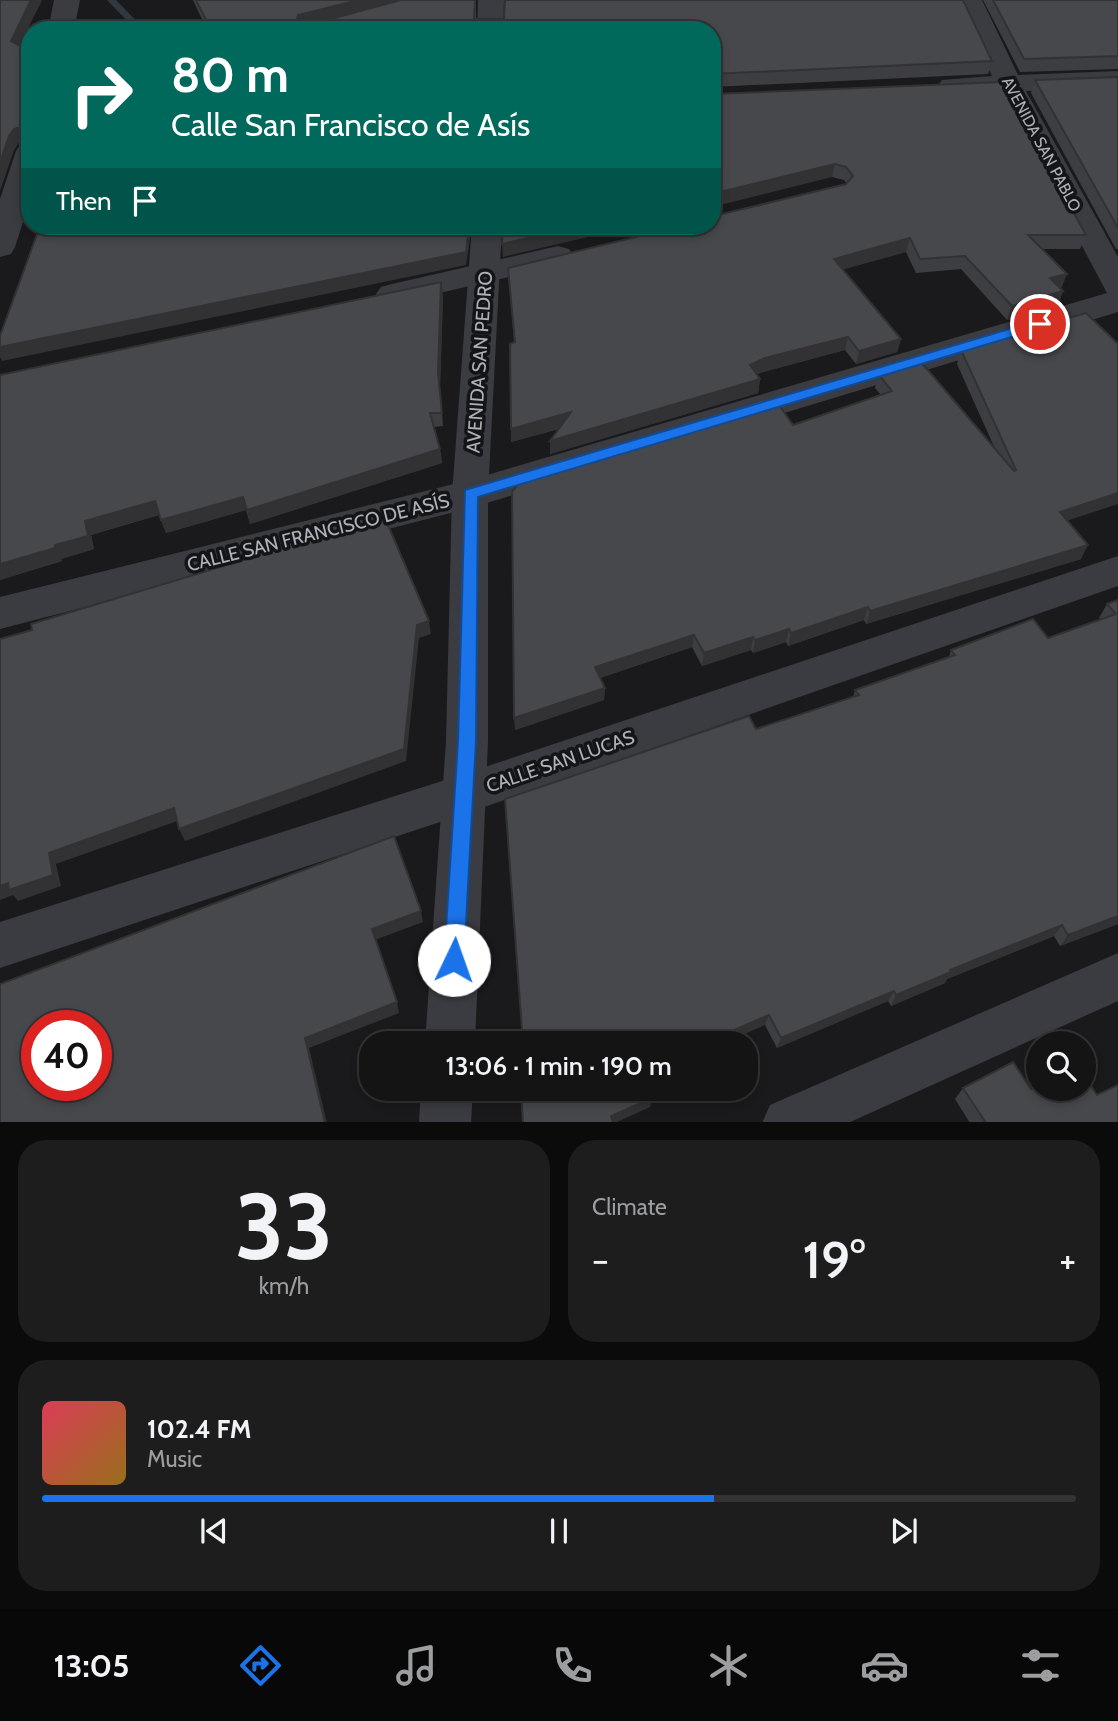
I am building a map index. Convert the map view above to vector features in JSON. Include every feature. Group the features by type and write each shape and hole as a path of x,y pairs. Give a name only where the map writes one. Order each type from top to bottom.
{"street":[{"path":"63,21 67,0"},
{"path":"490,21 491,0"},
{"name":"AVENIDA SAN PABLO","path":"969,0 1009,84 1118,286"},
{"path":"928,87 1118,79"},
{"path":"0,247 21,196"},
{"name":"AVENIDA SAN PEDRO","path":"451,1031 464,794 470,494 487,235"},
{"path":"363,300 580,251"},
{"name":"CALLE SAN FRANCISCO DE ASÍS","path":"0,613 470,494 1118,301"},
{"name":"CALLE SAN LUCAS","path":"0,945 464,794 1118,572"},
{"path":"788,1122 1118,977"},
{"path":"445,1122 446,1101"}],"building":[{"path":"0,0 31,0 11,41 21,46 21,127 14,129 9,136 0,162"},
{"path":"196,0 359,0 298,15 297,19 327,20 401,0 475,0 474,19 504,19 505,0 963,0 992,61 721,74 721,21 206,21"},
{"path":"993,0 1118,0 1118,56 1024,59"},
{"path":"1118,77 1118,228 1035,80"},
{"path":"1002,82 1086,235 1028,235 1067,274 1050,278 1063,291 1012,306 965,256 920,259 910,238 834,259 901,339 859,351 848,337 765,358 750,365 760,379 550,441 571,412 511,429 510,344 515,342 508,268 644,235 721,235 721,214 846,184 853,176 846,167 835,164 721,192 721,94"},
{"path":"37,235 468,235 466,252 0,347 0,336"},
{"path":"502,235 540,235 502,244"},
{"path":"441,282 438,373 442,413 430,413 440,449 247,510 243,497 161,520 155,501 85,521 88,536 0,564 0,375"},
{"path":"1086,313 1118,344 1118,493 1060,512 1088,545 870,611 868,607 791,633 789,629 755,640 753,637 704,653 694,635 595,667 605,688 514,718 512,492 519,483 779,405 793,425 892,391 879,375 921,362 1014,471 1016,470 961,350"},
{"path":"385,518 429,621 417,625 404,749 179,829 174,808 49,853 53,875 9,890 8,883 0,886 0,639 32,630 31,624 260,555 259,551"},
{"path":"1118,600 1118,916 1068,935 1062,925 896,995 894,991 781,1038 769,1015 732,1031 522,1031 505,799 749,716 756,729 859,695 855,690 955,655 951,650 1033,619 1048,638 1116,614 1107,604"},
{"path":"394,836 421,911 372,929 397,1002 305,1038 325,1122 0,1122 0,984"},
{"path":"1013,1062 1026,1082 1026,1101 1096,1101 1096,1094 1118,1085 1118,1122 985,1122 963,1088"},
{"path":"522,1101 645,1101 611,1116 613,1122 523,1122"}],"waterway":[{"path":"111,0 132,21"}],"route":[{"path":"454,960 467,741 470,494 1040,324"}]}
